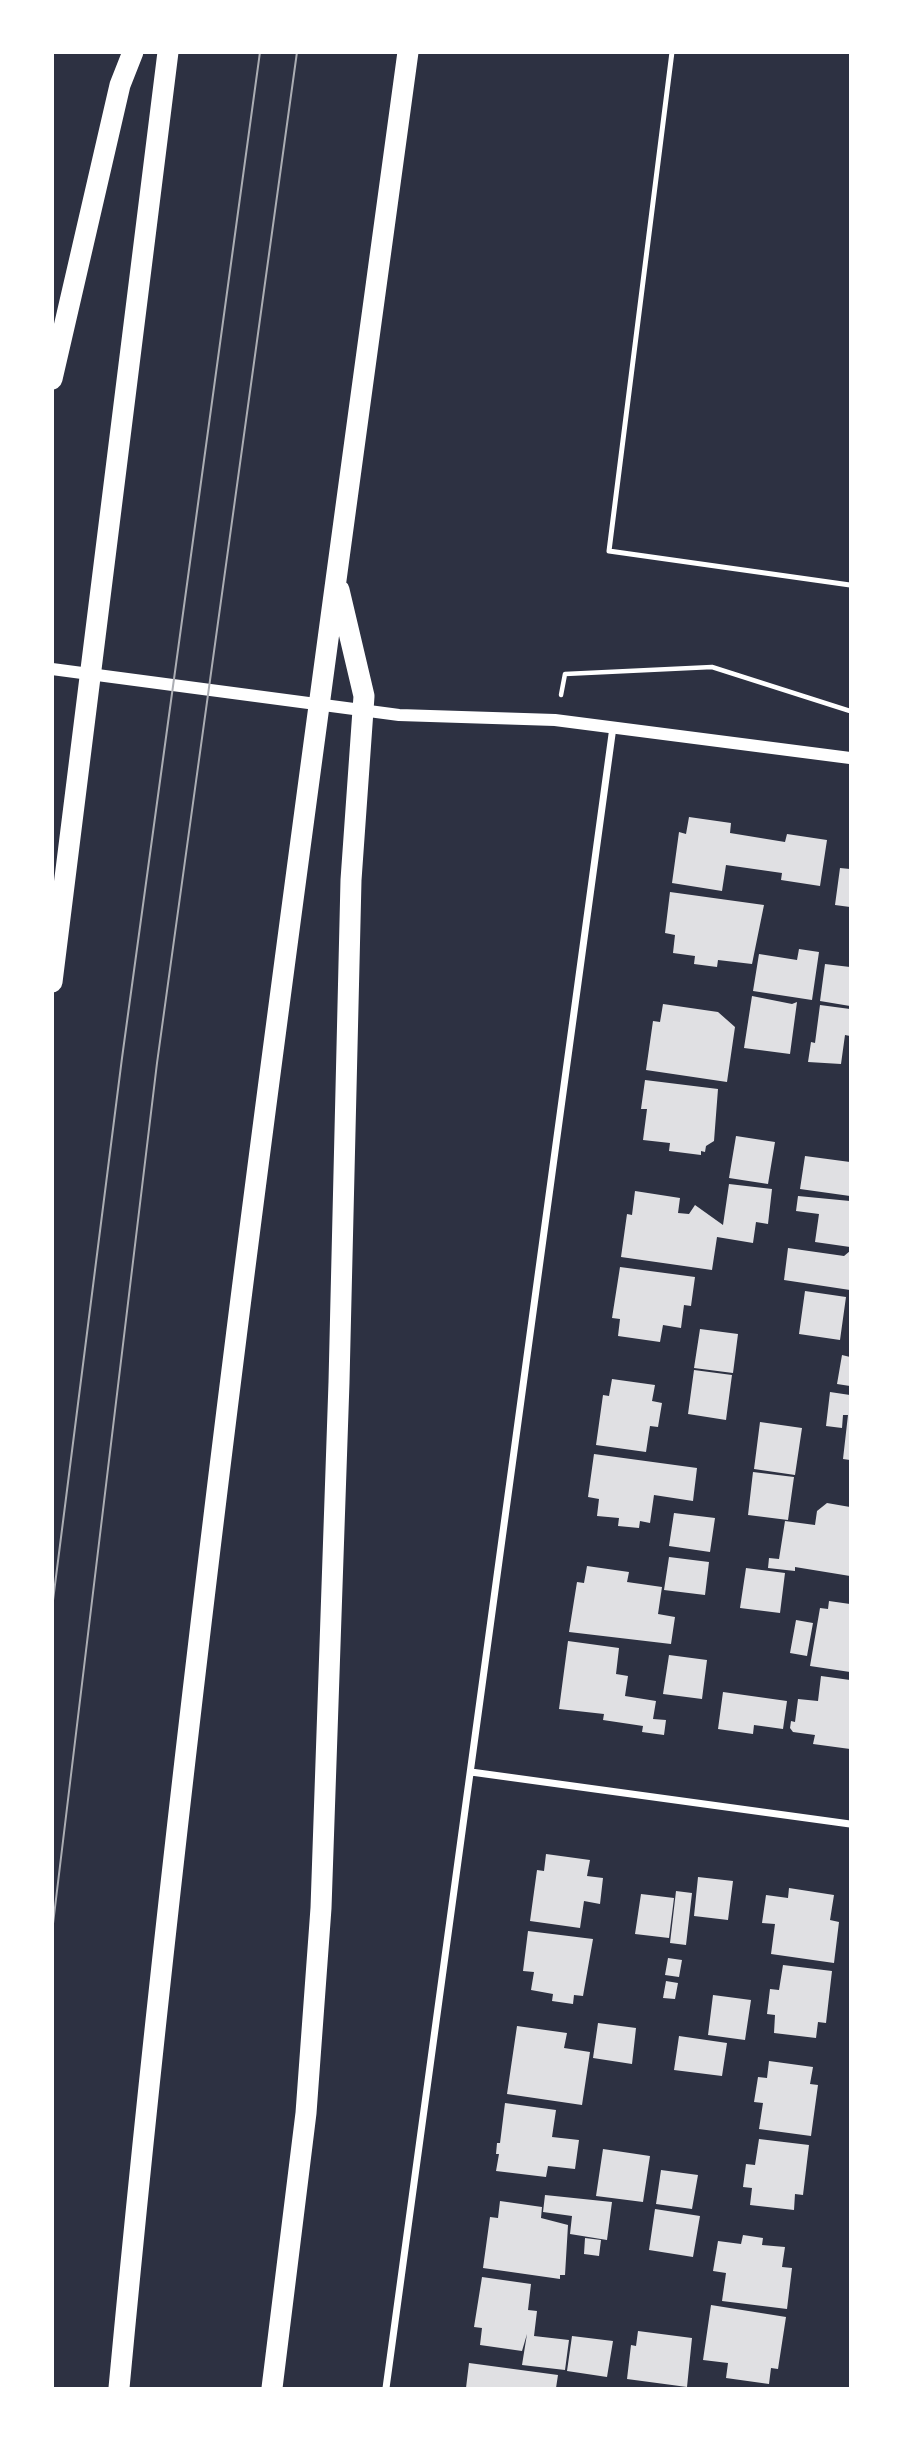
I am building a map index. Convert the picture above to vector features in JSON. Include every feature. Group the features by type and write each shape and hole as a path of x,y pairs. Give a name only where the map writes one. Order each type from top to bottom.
{"highway":[{"path":"52,379 120,85 133,52"},
{"path":"52,982 168,52"},
{"path":"119,2389 211,1534 336,577 408,52"},
{"path":"272,2389 306,2113 321,1908 339,1382 351,880 364,696 336,577"}],"street":[{"path":"52,669 399,715 555,720 850,758"},
{"path":"386,2389 613,726"},
{"path":"471,1772 850,1824"}],"lane":[{"path":"672,52 609,551 850,585"}],"path":[{"path":"555,720 565,674 601,675 693,666 731,671 850,710"}],"building":[{"path":"689,817 731,823 730,833 785,842 787,834 827,840 820,886 781,880 782,873 726,865 722,891 672,883 679,832 686,834"},
{"path":"840,868 850,869 850,907 835,905"},
{"path":"670,892 764,905 752,964 718,960 717,967 694,964 695,956 673,953 675,935 665,933"},
{"path":"799,949 819,952 812,1000 753,991 759,954 797,960"},
{"path":"825,964 850,967 850,1006 820,1001"},
{"path":"752,996 792,1004 797,1002 790,1054 744,1048"},
{"path":"663,1004 718,1012 735,1027 727,1082 646,1070 653,1021 660,1022"},
{"path":"820,1005 850,1009 850,1036 845,1035 841,1064 808,1062 811,1042 815,1043"},
{"path":"645,1080 718,1089 714,1141 706,1146 705,1152 701,1151 701,1155 669,1151 670,1143 643,1140 647,1109 641,1109"},
{"path":"736,1136 775,1142 768,1184 729,1178"},
{"path":"805,1156 850,1162 850,1196 800,1189"},
{"path":"729,1184 772,1189 768,1224 756,1222 753,1243 717,1237 712,1270 621,1257 627,1214 632,1215 635,1191 680,1198 678,1213 689,1214 695,1205 723,1225"},
{"path":"798,1196 850,1201 850,1247 815,1242 819,1214 796,1211"},
{"path":"788,1248 844,1256 850,1251 850,1290 784,1280"},
{"path":"620,1267 695,1277 691,1306 684,1305 681,1328 663,1325 660,1342 618,1336 620,1319 612,1318"},
{"path":"805,1291 846,1297 840,1340 799,1334"},
{"path":"700,1329 738,1334 733,1373 694,1368"},
{"path":"842,1355 850,1357 850,1386 837,1384"},
{"path":"694,1370 732,1375 726,1420 688,1414"},
{"path":"612,1379 655,1385 652,1401 662,1403 658,1427 650,1426 646,1452 596,1445 603,1395 609,1396"},
{"path":"830,1392 850,1395 850,1460 843,1459 848,1415 843,1415 842,1428 826,1426"},
{"path":"760,1422 802,1428 795,1475 754,1469"},
{"path":"594,1454 697,1468 693,1501 654,1495 650,1523 640,1521 639,1528 618,1526 619,1518 597,1516 599,1499 588,1497"},
{"path":"753,1472 794,1477 788,1520 748,1515"},
{"path":"827,1503 850,1507 850,1576 795,1567 795,1571 768,1568 769,1558 779,1559 785,1521 815,1525 817,1511"},
{"path":"674,1513 715,1518 710,1552 669,1546"},
{"path":"669,1557 709,1562 705,1595 664,1590"},
{"path":"587,1566 629,1572 627,1582 662,1587 658,1614 675,1617 671,1644 569,1632 577,1582 584,1583"},
{"path":"746,1568 785,1573 780,1613 740,1608"},
{"path":"829,1601 850,1604 850,1672 810,1666 820,1608 828,1609"},
{"path":"796,1620 813,1623 807,1656 790,1653"},
{"path":"568,1641 619,1648 616,1674 628,1676 625,1696 656,1701 653,1719 666,1720 664,1735 642,1732 643,1726 603,1720 604,1714 559,1709"},
{"path":"669,1655 707,1660 702,1699 663,1694"},
{"path":"821,1676 850,1680 850,1749 813,1744 815,1735 793,1732 790,1728 791,1721 795,1722 798,1699 818,1701"},
{"path":"723,1692 787,1701 783,1729 754,1725 753,1734 718,1729"},
{"path":"546,1854 590,1860 587,1876 603,1878 600,1904 584,1901 580,1928 530,1921 537,1870 544,1871"},
{"path":"698,1877 733,1881 728,1920 694,1916"},
{"path":"789,1888 834,1895 830,1920 839,1922 834,1963 771,1954 775,1924 762,1923 766,1895 788,1898"},
{"path":"676,1891 692,1893 686,1945 670,1943"},
{"path":"641,1894 674,1898 669,1938 635,1934"},
{"path":"528,1931 593,1939 583,1996 574,1995 573,2004 552,2001 553,1994 531,1990 534,1972 523,1971"},
{"path":"668,1958 682,1960 679,1977 665,1975"},
{"path":"783,1965 832,1971 826,2023 818,2022 816,2038 774,2033 775,2015 767,2014 770,1989 779,1990"},
{"path":"666,1981 678,1983 675,1999 663,1998"},
{"path":"713,1995 751,2000 745,2040 708,2035"},
{"path":"598,2023 636,2028 632,2064 593,2058"},
{"path":"517,2026 567,2033 564,2048 590,2052 582,2105 507,2094"},
{"path":"679,2036 727,2043 722,2076 674,2070"},
{"path":"769,2061 813,2067 810,2084 818,2085 811,2136 759,2129 763,2103 754,2102 758,2077 767,2078"},
{"path":"505,2103 556,2110 552,2137 579,2140 575,2169 548,2166 546,2177 496,2171 499,2154 496,2154 497,2143 500,2143"},
{"path":"759,2139 809,2145 803,2195 795,2194 794,2210 750,2205 752,2188 743,2187 746,2164 755,2165"},
{"path":"603,2149 650,2156 643,2202 596,2196"},
{"path":"661,2170 698,2175 692,2209 656,2204"},
{"path":"545,2195 612,2202 607,2240 570,2234 572,2216 543,2212"},
{"path":"500,2201 542,2207 541,2218 568,2225 565,2275 560,2275 560,2279 483,2268 490,2217 498,2218"},
{"path":"655,2209 700,2216 693,2257 649,2250"},
{"path":"743,2235 763,2238 762,2245 785,2247 782,2267 792,2268 787,2309 722,2301 726,2273 713,2271 718,2241 741,2244"},
{"path":"585,2238 601,2240 599,2256 584,2254"},
{"path":"482,2277 531,2284 528,2310 537,2311 534,2336 569,2340 565,2370 522,2365 527,2334 522,2351 480,2345 482,2328 474,2327"},
{"path":"711,2305 786,2317 778,2369 771,2368 769,2384 726,2378 728,2363 703,2360"},
{"path":"638,2331 692,2338 687,2387 627,2379 631,2345 636,2346"},
{"path":"572,2336 613,2341 607,2377 567,2371"},
{"path":"469,2363 558,2375 556,2388 466,2388"}],"tram line":[{"path":"52,1608 122,1058 260,52"},
{"path":"52,1932 157,1063 297,52"}]}
